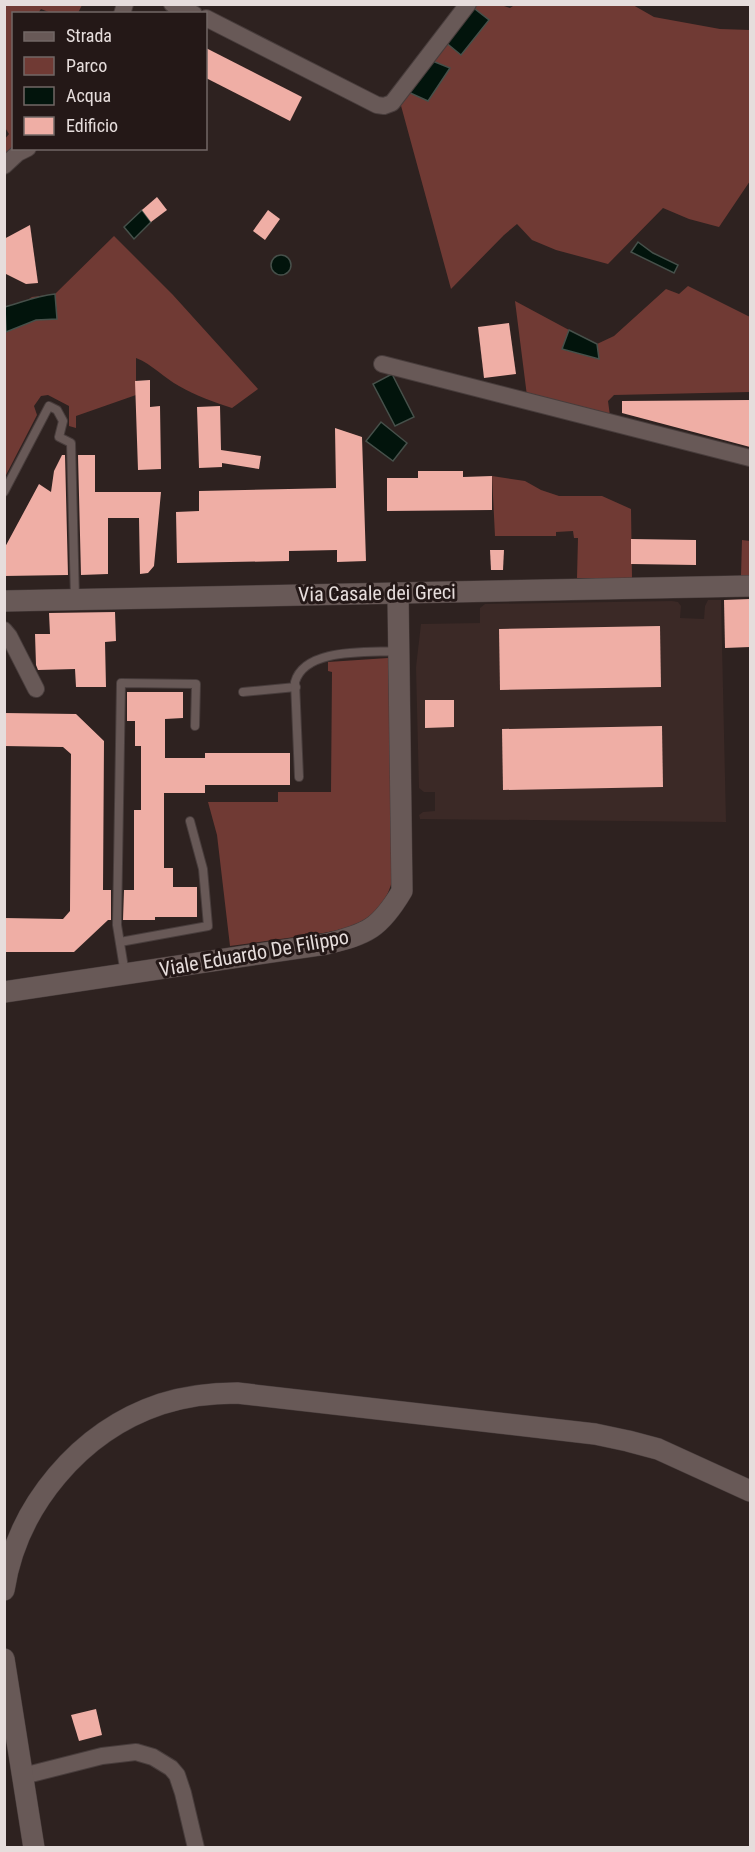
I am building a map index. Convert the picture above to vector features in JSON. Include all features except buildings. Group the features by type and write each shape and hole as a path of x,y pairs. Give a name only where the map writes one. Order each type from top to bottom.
{"street":[{"path":"172,4 190,12"},
{"path":"207,19 377,105 384,106 392,103 468,4"},
{"path":"4,166 24,150"},
{"path":"382,364 750,458"},
{"name":"Via Casale dei Greci","path":"4,601 750,586"},
{"name":"Viale Eduardo De Filippo","path":"4,992 344,940 374,928 390,911 402,891 398,592"},
{"path":"4,630 36,689"},
{"path":"4,1590 11,1558 20,1537 32,1512 62,1469 85,1447 133,1416 161,1404 201,1395 237,1392 595,1434 658,1449 750,1491"},
{"path":"4,1659 34,1848"},
{"path":"23,1776 102,1756 135,1752 153,1757 171,1768 177,1775 196,1848"}],"lane":[{"path":"4,492 49,406 57,410 63,421 59,437 71,443 75,600"},
{"path":"299,777 296,687 297,675 303,667 317,659 329,656 399,651"},
{"path":"125,974 117,925 121,683 196,684 195,726"},
{"path":"243,692 296,687"},
{"path":"120,942 208,926 203,869 190,821"}],"shaded area":[{"path":"708,600 721,600 726,822 420,819 419,815 423,812 435,811 435,792 424,792 419,788 416,667 421,624 480,623 480,608 485,604 672,601 678,602 681,606 680,618 704,619"}],"green space":[{"path":"516,4 633,5 654,17 720,29 750,30 750,181 719,227 689,219 663,208 608,264 556,250 532,240 517,224 451,289 400,102 408,92 428,100 449,68 430,60 444,41 488,20 471,6 501,5 510,8"},
{"path":"5,5 82,5 78,12 48,12 41,9 39,12 12,12 12,150 5,156 4,140 9,134 4,126"},
{"path":"114,236 173,295 258,389 232,408 185,390 136,358 136,395 76,416 76,428 69,426 69,406 48,395 41,396 34,406 37,415 5,477 5,307 32,297 55,294"},
{"path":"688,286 750,317 750,392 614,395 608,401 610,416 527,396 515,301 569,330 562,349 599,359 597,344 614,336 666,289 679,294"},
{"path":"492,476 525,481 559,496 602,496 631,509 632,578 577,578 578,538 574,538 573,531 556,532 556,536 495,536"},
{"path":"742,540 750,541 750,576 741,576"},
{"path":"388,658 393,877 387,894 369,917 342,929 230,946 217,835 208,802 278,802 278,792 331,792 332,672 328,671 328,662"}],"water":[{"path":"471,6 489,20 461,55 444,41"},
{"path":"430,60 450,68 428,101 408,92"},
{"path":"142,210 151,222 134,239 124,227"},
{"path":"638,242 653,253 678,265 674,273 631,252"},
{"path":"277,255 285,255 291,261 291,269 285,275 277,275 271,269 271,261"},
{"path":"55,294 57,319 36,320 6,332 5,307"},
{"path":"569,330 597,344 599,359 562,349"},
{"path":"392,374 414,417 395,426 373,384"},
{"path":"381,422 407,443 393,461 366,441"}]}
